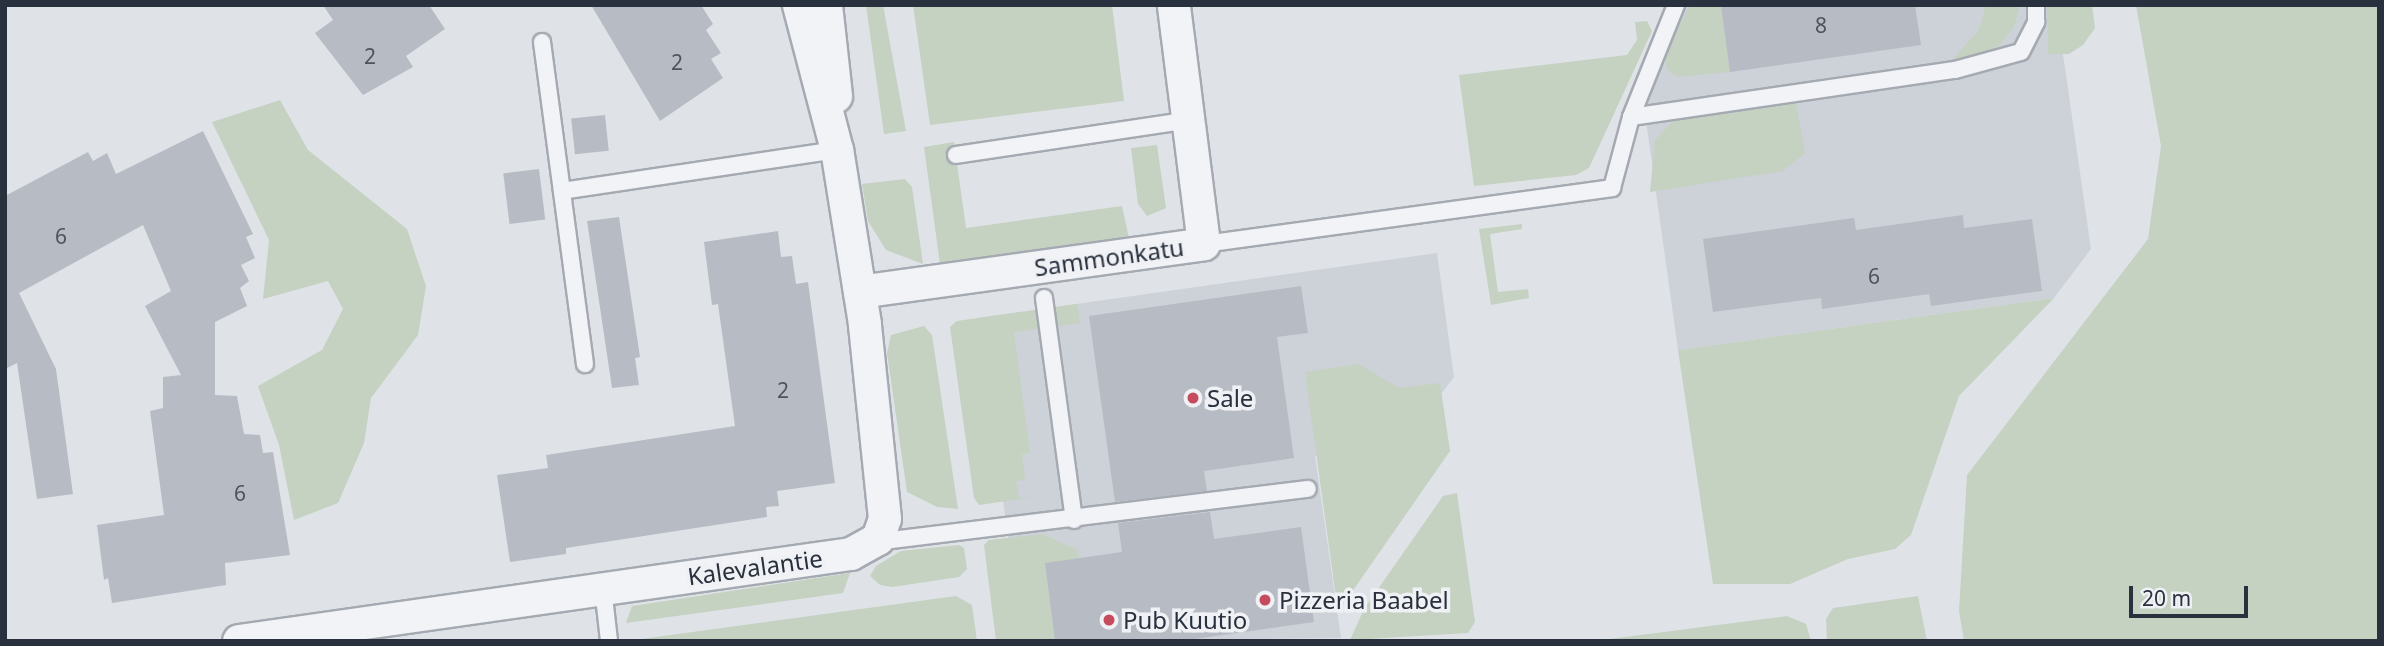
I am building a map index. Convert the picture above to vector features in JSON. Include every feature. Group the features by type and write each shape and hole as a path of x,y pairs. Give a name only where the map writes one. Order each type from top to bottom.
{"street":[{"path":"799,5 837,150 860,292 885,519 878,538 869,543"},
{"path":"825,5 835,60 837,150"},
{"name":"Sammonkatu","path":"860,292 1204,244 1191,120 1174,5"},
{"name":"Kalevalantie","path":"239,641 850,554 869,543"}],"lane":[{"path":"1204,244 1612,188 1631,117 1676,5"},
{"path":"1631,117 1955,70 2008,56 2021,52 2036,22 2036,5"},
{"path":"542,43 585,364"},
{"path":"956,155 1191,120"},
{"path":"562,191 837,150"},
{"path":"1044,299 1074,520"},
{"path":"869,543 1074,520 1308,489"},
{"path":"603,589 609,641"}],"shaded area":[{"path":"1672,5 2056,5 2091,249 2054,298 1678,350 1641,85 1678,50"},
{"path":"1437,253 1454,377 1404,443 1315,456 1341,638 1023,641 977,318"}],"green space":[{"path":"866,5 883,5 906,131 884,134"},
{"path":"913,5 1112,5 1124,101 930,125"},
{"path":"1690,5 1721,5 1730,72 1678,77 1668,71 1664,58"},
{"path":"1986,5 2020,5 2014,27 1994,51 1951,61 1979,30"},
{"path":"2047,5 2092,5 2095,28 2083,45 2069,54 2048,54"},
{"path":"2136,5 2379,5 2379,641 1964,641 1959,611 1967,475 2148,239 2161,146"},
{"path":"1647,21 1652,31 1589,168 1576,175 1474,186 1459,75 1627,55 1637,40 1635,22"},
{"path":"280,100 308,150 407,229 426,286 418,335 371,398 364,443 338,503 294,520 279,445 258,386 322,350 343,309 328,281 263,299 269,240 212,122"},
{"path":"1796,103 1805,153 1783,171 1650,192 1655,140 1673,121"},
{"path":"954,142 966,228 1122,206 1129,238 940,264 924,147"},
{"path":"1157,145 1166,208 1147,216 1138,204 1131,148"},
{"path":"905,179 912,187 923,264 886,250 868,221 862,184"},
{"path":"1522,224 1522,229 1490,234 1498,292 1528,289 1529,298 1491,305 1479,229"},
{"path":"2054,298 1959,396 1911,535 1895,549 1848,559 1790,584 1713,584 1678,350"},
{"path":"1077,304 1080,323 1014,332 1030,453 1022,454 1025,480 1016,481 1019,498 1035,497 979,505 974,498 950,327 957,321"},
{"path":"924,326 932,335 958,509 937,507 907,492 887,353 891,335"},
{"path":"1359,364 1399,388 1440,383 1450,451 1338,612 1305,372"},
{"path":"1457,493 1475,622 1468,633 1350,640 1364,609 1443,496"},
{"path":"1042,534 1078,550 1079,558 1045,564 1055,641 996,641 984,545 989,540"},
{"path":"959,545 964,548 967,569 959,577 892,587 880,585 870,576 876,566 901,551"},
{"path":"850,573 843,593 626,623 632,606"},
{"path":"956,596 972,605 977,641 627,641"},
{"path":"1918,596 1927,641 1827,641 1826,619 1833,608"},
{"path":"1787,616 1806,624 1811,641 1594,641"}],"building":[{"path":"323,5 429,5 445,29 406,56 413,67 363,95 315,33 333,20"},
{"path":"591,5 701,5 713,24 706,30 721,53 711,59 723,78 660,121"},
{"path":"1721,5 1915,5 1921,45 1730,72"},
{"path":"605,115 609,151 575,154 571,119"},
{"path":"203,131 253,234 246,237 255,258 241,265 249,281 240,288 247,306 215,322 215,395 237,396 244,434 260,435 263,453 273,452 290,555 225,563 226,585 112,603 108,578 104,580 97,525 164,515 150,411 163,408 163,377 181,375 145,306 171,291 143,225 19,293 56,369 73,494 37,499 17,363 5,369 5,196 88,152 93,161 107,153 116,174"},
{"path":"539,169 545,220 509,224 503,173"},
{"path":"1963,215 1964,228 2032,219 2042,291 1931,306 1929,294 1822,309 1821,298 1713,312 1703,239 1854,218 1856,230"},
{"path":"619,217 640,357 635,358 639,385 612,388 587,221"},
{"path":"778,231 781,257 792,256 796,284 808,282 835,483 777,491 779,506 766,507 767,517 566,548 566,554 510,562 497,475 548,468 546,455 735,426 718,304 712,305 704,242"},
{"name":"Sale","path":"1301,286 1308,333 1277,337 1294,458 1204,471 1207,491 1115,502 1089,316"},
{"path":"1210,512 1214,539 1301,527 1314,622 1181,641 1055,641 1045,563 1122,552 1118,523"}],"place":[{"name":"Sale","path":"1193,398"},
{"name":"Pizzeria Baabel","path":"1265,600"},
{"name":"Pub Kuutio","path":"1109,620"}]}
